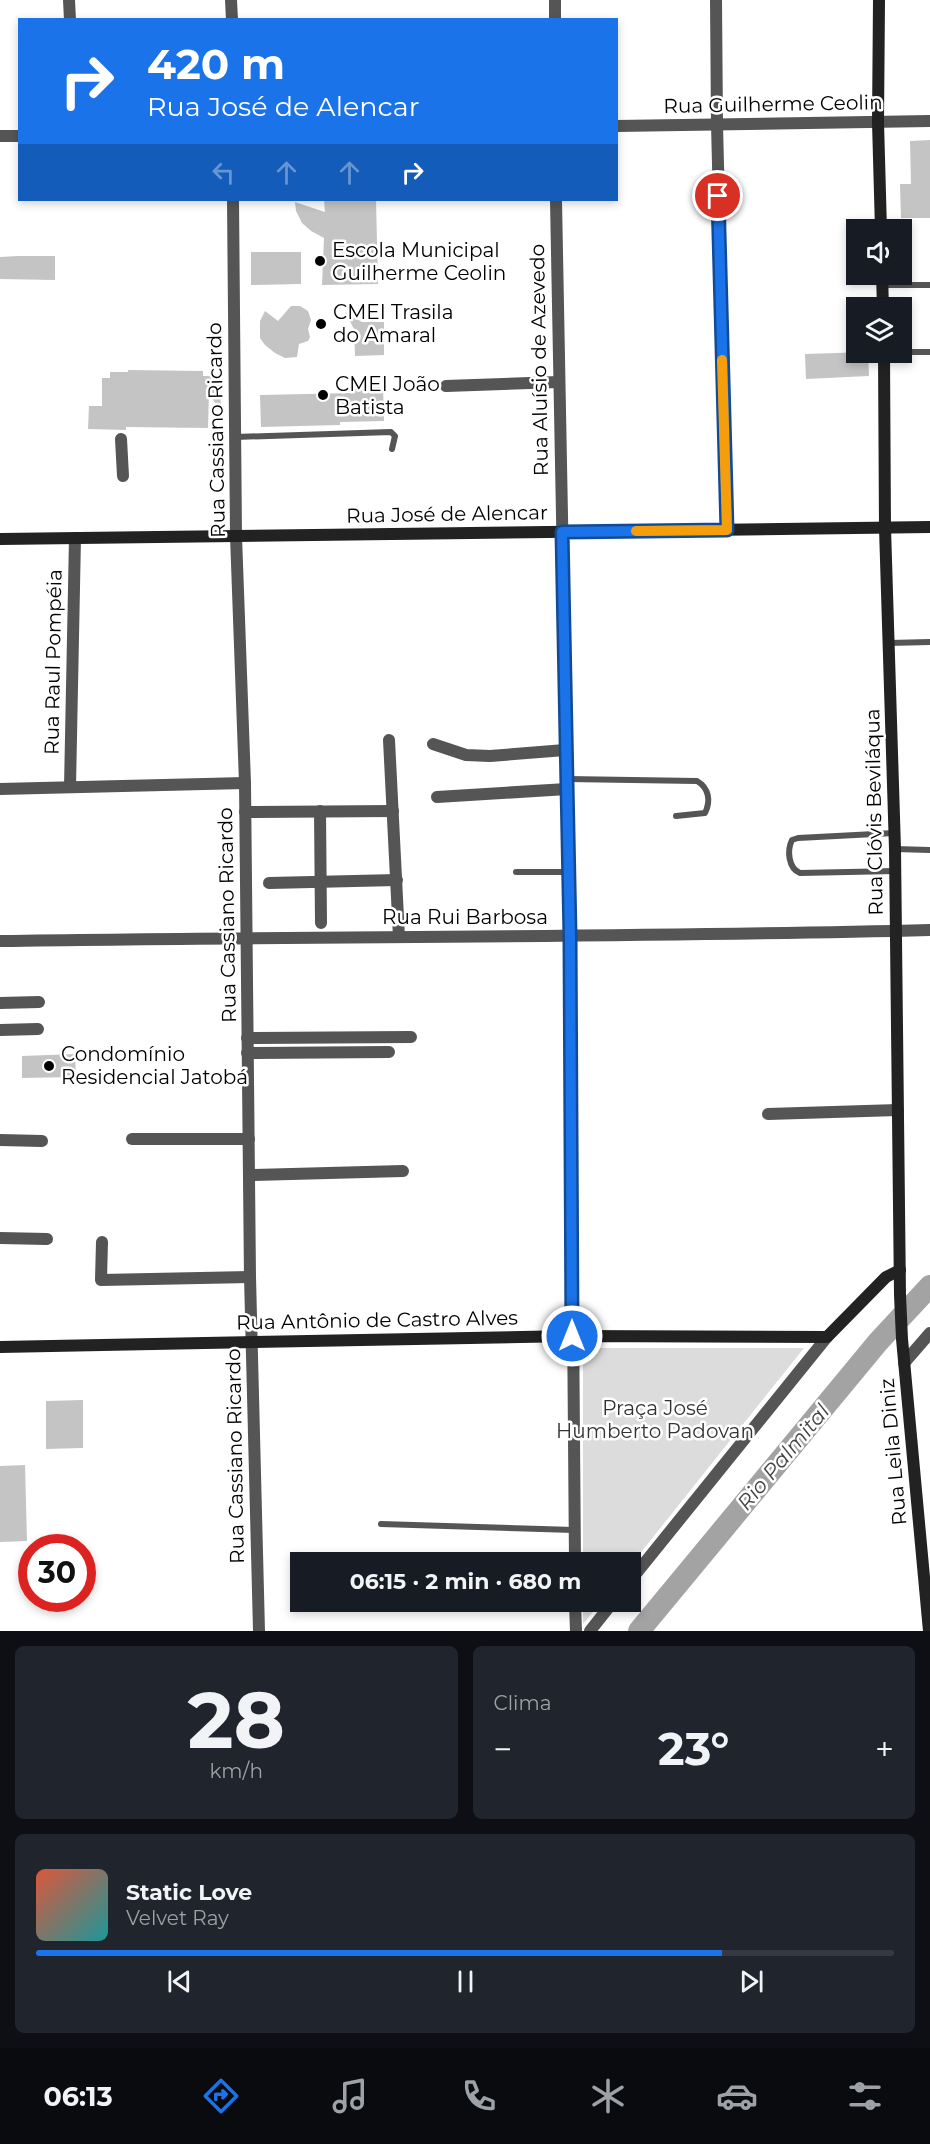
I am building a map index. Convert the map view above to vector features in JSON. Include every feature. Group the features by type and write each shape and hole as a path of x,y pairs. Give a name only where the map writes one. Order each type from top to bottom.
{"street":[{"path":"69,0 70,18"},
{"path":"231,0 232,18"},
{"path":"555,0 555,18"},
{"path":"716,0 727,530"},
{"path":"879,0 878,122 881,219"},
{"name":"Rua Guilherme Ceolin","path":"618,126 930,122"},
{"path":"0,136 18,136"},
{"name":"Rua Cassiano Ricardo","path":"233,201 236,536 245,783 250,1277 259,1631"},
{"name":"Rua Aluísio de Azevedo","path":"556,201 570,936 574,1552"},
{"name":"Rua Clóvis Beviláqua","path":"887,363 885,528 896,871 900,1270"},
{"path":"446,386 559,382"},
{"path":"121,439 123,476"},
{"name":"Rua José de Alencar","path":"0,539 930,527"},
{"name":"Rua Raul Pompéia","path":"70,787 75,538"},
{"path":"389,740 399,937"},
{"path":"434,744 466,755 490,756 565,750"},
{"path":"0,789 245,783"},
{"path":"436,797 567,784"},
{"path":"320,811 321,923"},
{"path":"245,812 393,811"},
{"path":"269,883 397,880"},
{"name":"Rua Rui Barbosa","path":"0,941 930,930"},
{"path":"0,1003 39,1002"},
{"path":"0,1030 38,1029"},
{"path":"247,1038 411,1037"},
{"path":"247,1053 389,1052"},
{"path":"768,1114 898,1110"},
{"path":"132,1139 249,1139"},
{"path":"0,1140 42,1141"},
{"path":"250,1175 403,1171"},
{"path":"886,1277 900,1235"},
{"path":"0,1238 47,1239"},
{"path":"102,1242 101,1280 250,1277"},
{"path":"641,1567 827,1336 886,1277 900,1270"},
{"name":"Rua Leila Diniz","path":"900,1270 902,1339 929,1631"},
{"path":"904,1363 930,1333"},
{"name":"Rua Antônio de Castro Alves","path":"0,1347 572,1336 827,1336"},
{"path":"575,1612 576,1631"},
{"path":"590,1631 605,1612"}],"lane":[{"path":"912,283 930,285"},
{"path":"912,352 930,352"},
{"path":"236,437 391,432 395,436 392,449"},
{"path":"890,643 930,642"},
{"path":"567,784 697,781 705,785 708,792 708,806 705,813 676,816"},
{"path":"895,833 798,838 790,843 790,865 794,871 800,873 896,871"},
{"path":"895,849 930,850"},
{"path":"516,872 568,872"},
{"path":"381,1524 574,1530"}],"green space":[{"name":"Praça José Humberto Padovan","path":"583,1348 804,1348 641,1552 583,1552"},
{"path":"583,1612 593,1612 583,1624"}],"building":[{"path":"930,140 930,218 901,218 900,184 911,184 910,141"},
{"path":"324,201 376,201 378,284 322,285 324,238 302,223 296,211 295,202 325,212"},
{"path":"251,252 301,252 301,284 251,285"},
{"path":"55,256 55,280 0,279 0,257"},
{"path":"291,306 300,306 308,311 311,320 308,329 310,337 308,341 299,344 297,357 285,358 265,345 260,338 260,321 265,311 278,321"},
{"path":"345,312 362,322 384,322 384,355 355,356 354,329"},
{"path":"846,353 846,363 868,363 869,376 806,379 805,354"},
{"path":"128,370 203,371 203,376 220,376 221,411 209,394 208,428 88,429 89,406 102,406 102,378 110,378 110,372 128,372"},
{"path":"354,383 361,387 383,387 384,421 340,422 340,425 261,427 260,395 351,393"},
{"name":"Condomínio Residencial Jatobá","path":"75,1054 76,1077 22,1078 22,1056"},
{"path":"83,1400 83,1448 46,1449 46,1401"},
{"path":"25,1465 27,1534 18,1534 18,1541 0,1542 0,1466"}],"waterway":[{"name":"Rio Palmital","path":"639,1631 878,1342 930,1286"}],"slow traffic":[{"path":"636,531 727,530 722,360"}],"place":[{"name":"Escola Municipal Guilherme Ceolin","path":"320,261"},
{"name":"CMEI Trasila do Amaral","path":"321,324"},
{"name":"CMEI João Batista","path":"323,395"},
{"name":"Condomínio Residencial Jatobá","path":"49,1066"}],"route":[{"path":"572,1336 570,936 562,532 727,530 718,196"}]}
